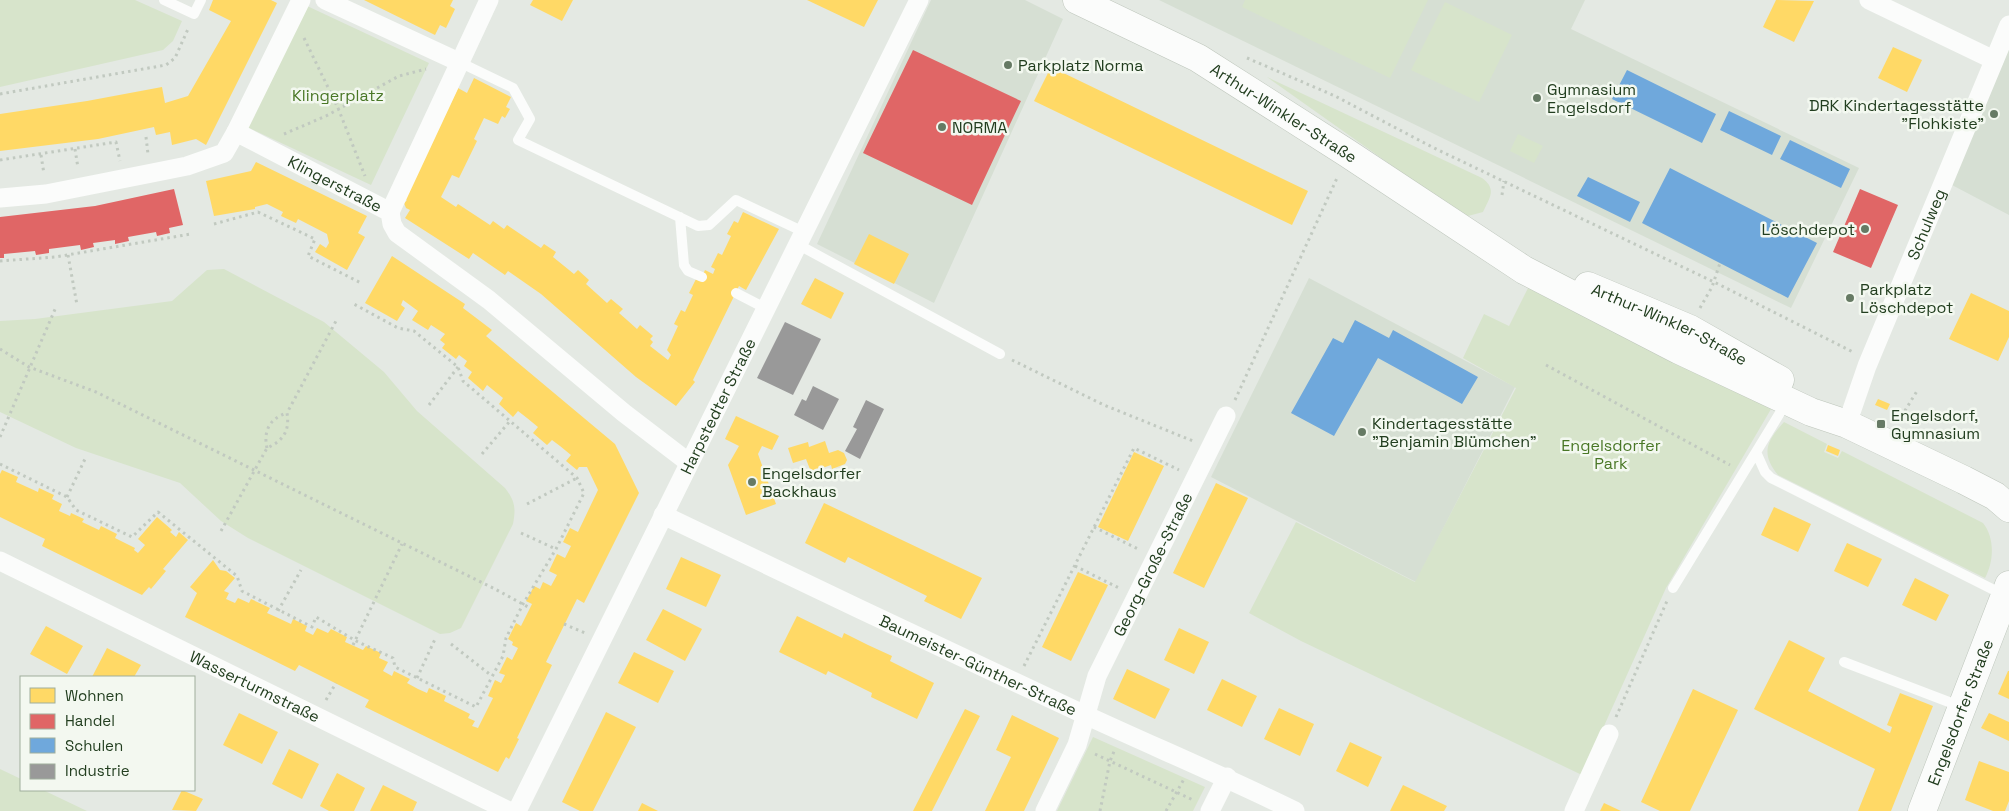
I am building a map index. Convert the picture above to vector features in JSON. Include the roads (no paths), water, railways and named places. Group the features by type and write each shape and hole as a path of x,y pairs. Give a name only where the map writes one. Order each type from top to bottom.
{"street":[{"path":"325,0 456,67"},
{"path":"383,208 489,0"},
{"name":"Harpstedter Straße","path":"517,811 688,462 919,0"},
{"name":"Arthur-Winkler-Straße","path":"1077,0 1198,58 1348,153 1482,243 1541,278 1679,350 1811,412 1846,424 1996,496 2009,508"},
{"path":"1870,0 1994,60"},
{"path":"0,198 46,194 187,166 224,153 297,8"},
{"name":"Schulweg","path":"1846,424 1867,366 2009,25"},
{"name":"Klingerstraße","path":"236,132 383,208 397,233 489,300 624,413 688,462"},
{"name":"Arthur-Winkler-Straße","path":"1482,243 1630,302 1690,329 1815,400 1846,424"},
{"name":"Georg-Große-Straße","path":"1045,811 1077,745 1096,676 1226,416"},
{"name":"Baumeister-Günther-Straße","path":"663,515 1084,714 1227,778 1295,811"},
{"name":"Wasserturmstraße","path":"0,561 509,811"},
{"name":"Engelsdorfer Straße","path":"1922,811 2007,590"},
{"path":"1574,811 1609,734"},
{"path":"1211,810 1227,778"}],"lane":[{"path":"164,0 194,14 201,0"},
{"path":"456,67 513,88 530,119 518,140 698,226 709,225 736,200 1000,354"},
{"path":"680,217 684,264 688,271 702,277"},
{"path":"736,293 765,308"},
{"path":"1674,588 1787,401"},
{"path":"1756,452 1765,472 1771,478 2007,590"},
{"path":"1844,662 1962,707"}],"place":[{"name":"Parkplatz Norma","path":"1008,65"},
{"name":"Gymnasium Engelsdorf","path":"1537,98"},
{"name":"DRK Kindertagesstätte \"Flohkiste\"","path":"1994,114"},
{"name":"NORMA","path":"942,127"},
{"name":"Löschdepot","path":"1865,229"},
{"name":"Parkplatz Löschdepot","path":"1850,298"},
{"name":"Engelsdorf, Gymnasium","path":"1881,424"},
{"name":"Kindertagesstätte \"Benjamin Blümchen\"","path":"1362,432"},
{"name":"Engelsdorfer Backhaus","path":"752,482"}],"park label":[{"name":"Klingerplatz","path":"338,95"},
{"name":"Engelsdorfer Park","path":"1611,454"}]}
